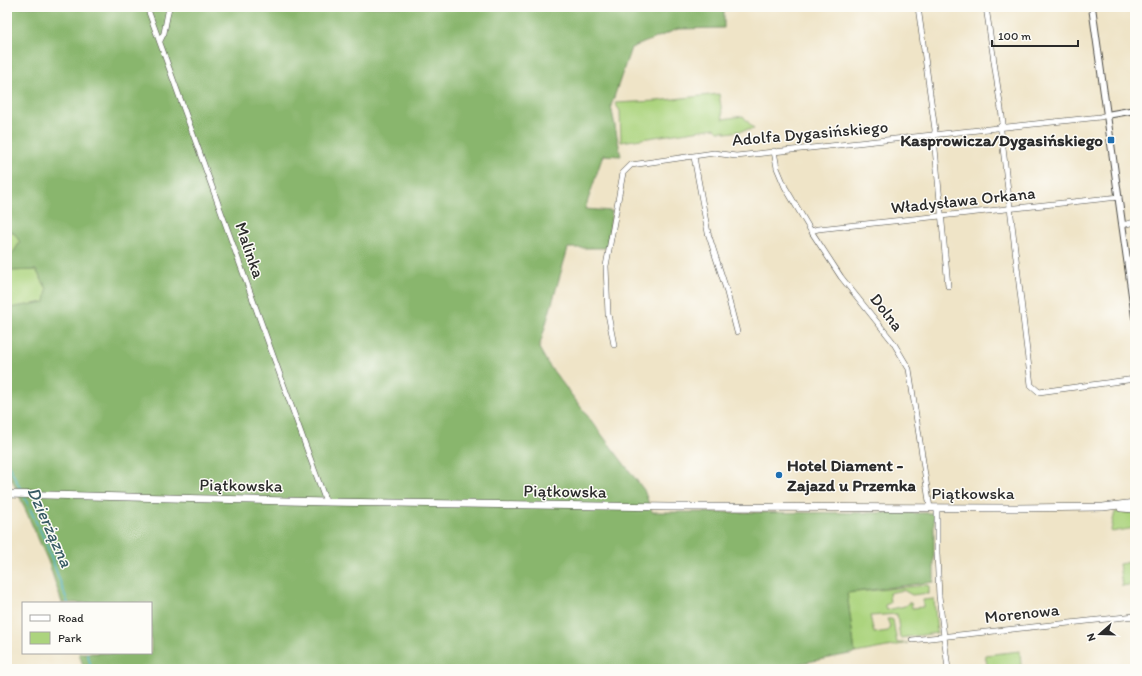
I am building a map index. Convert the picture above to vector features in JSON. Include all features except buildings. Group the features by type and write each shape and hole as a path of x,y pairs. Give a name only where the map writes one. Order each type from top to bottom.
{"main road":[{"name":"Piątkowska","path":"7,494 326,502 668,507 1103,507 1135,509"},
{"name":"Piątkowska","path":"1103,507 1135,503"}],"street":[{"name":"Malinka","path":"147,7 326,502"},
{"path":"160,42 164,33 169,7"},
{"path":"918,7 935,130 934,135 948,286"},
{"path":"986,7 1003,123 1000,127 1031,385 1039,392 1135,379"},
{"path":"1092,7 1135,317"},
{"name":"Adolfa Dygasińskiego","path":"614,345 608,314 606,266 623,173 631,165 714,153 736,156 1000,127 1098,118 1135,110"},
{"name":"Dolna","path":"774,151 777,168 785,187 811,231 841,277 892,342 909,369 934,508 943,636 948,669"},
{"path":"694,157 708,233 726,289 737,332"},
{"name":"Władysława Orkana","path":"811,231 818,229 1009,210 1119,197"},
{"path":"1122,225 1135,222"},
{"name":"Morenowa","path":"912,640 1135,616"},
{"path":"7,665 9,669"}],"green space":[{"path":"7,7 724,7 724,28 678,29 631,48 611,106 621,156 603,155 585,209 612,211 607,248 568,248 539,348 548,364 644,490 652,512 934,513 934,582 847,593 855,653 792,665 794,669 84,669 79,654 152,654 152,602 62,602 48,561 7,468 7,306 10,308 45,302 47,289 36,270 7,271 7,259 10,258 20,242 14,233 7,229"},
{"path":"719,94 723,119 743,116 754,129 726,133 725,131 718,131 715,128 621,142 620,111 615,103 656,101"},
{"path":"7,229 14,233 20,242 10,258 7,259"},
{"path":"36,270 47,289 46,302 10,308 7,306 7,271"},
{"path":"1115,512 1135,512 1135,528 1111,532"},
{"path":"1135,561 1135,584 1122,586 1119,564"},
{"path":"929,585 929,593 912,595 903,590 889,593 890,603 885,605 885,608 887,610 905,606 908,603 911,603 912,608 923,607 923,600 934,599 937,633 900,638 897,614 870,616 874,633 888,631 890,626 887,619 891,619 893,620 897,643 908,643 855,653 847,593"},
{"path":"1020,651 1021,666 988,669 985,655"}],"waterway":[{"name":"Dzierżązna","path":"7,462 22,492"},
{"name":"Dzierżązna","path":"25,498 46,543 68,602"},
{"name":"Dzierżązna","path":"87,654 92,669"}],"place":[{"name":"Kasprowicza/Dygasińskiego","path":"1111,140"},
{"name":"Hotel Diament - Zajazd u Przemka","path":"779,475"}]}
